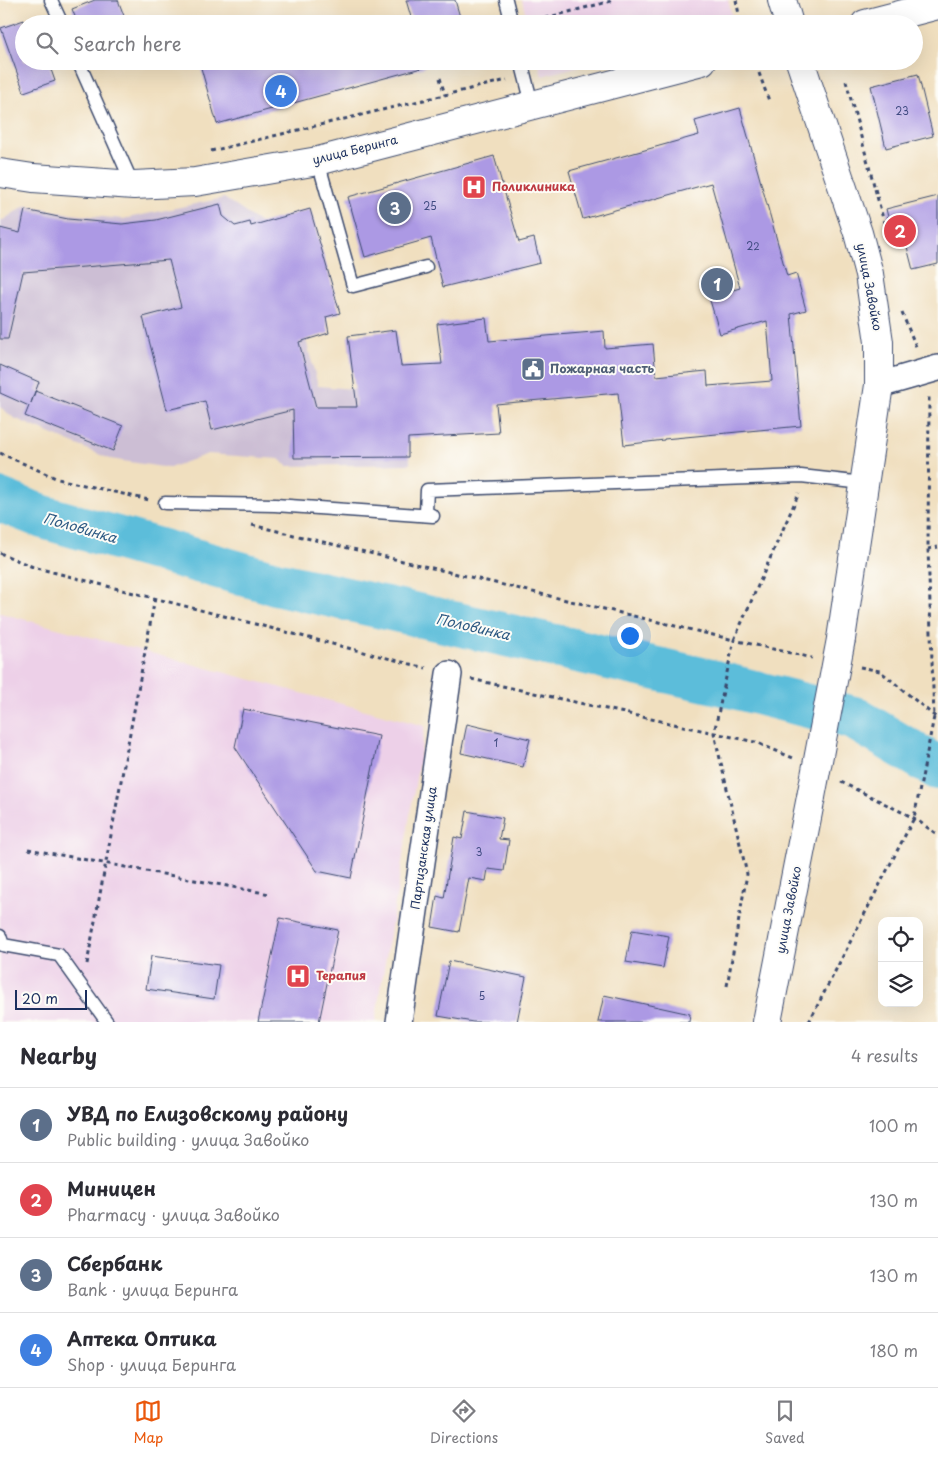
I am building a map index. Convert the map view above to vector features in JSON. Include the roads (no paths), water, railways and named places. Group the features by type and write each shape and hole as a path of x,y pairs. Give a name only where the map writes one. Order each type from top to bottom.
{"main road":[{"path":"782,0 786,15"},
{"path":"896,15 930,5"},
{"name":"улица Беринга","path":"0,173 33,178 134,185 195,182 318,161 666,70"},
{"name":"улица Завойко","path":"767,1022 841,639 879,385 879,342 869,274 858,232 803,70"}],"street":[{"path":"879,385 938,368"},
{"name":"Партизанская улица","path":"399,1022 449,674"}],"lane":[{"path":"51,0 58,15"},
{"path":"506,0 510,15"},
{"path":"82,70 134,185"},
{"path":"523,70 532,104"},
{"path":"318,161 353,286 426,267"},
{"path":"165,503 275,505 433,516 426,512 427,490 801,476 864,483"},
{"path":"0,936 3,945 59,955 107,1022"}],"waterway":[{"name":"Половинка","path":"0,500 43,517 275,583 715,682 854,718 938,768"}],"place":[{"name":"Аптека Оптика","path":"281,91"},
{"name":"Поликлиника","path":"474,187"},
{"name":"Сбербанк","path":"395,208"},
{"name":"Миницен","path":"900,231"},
{"name":"УВД по Елизовскому району","path":"717,284"},
{"name":"Пожарная часть","path":"533,369"},
{"name":"Терапия","path":"298,976"}]}
